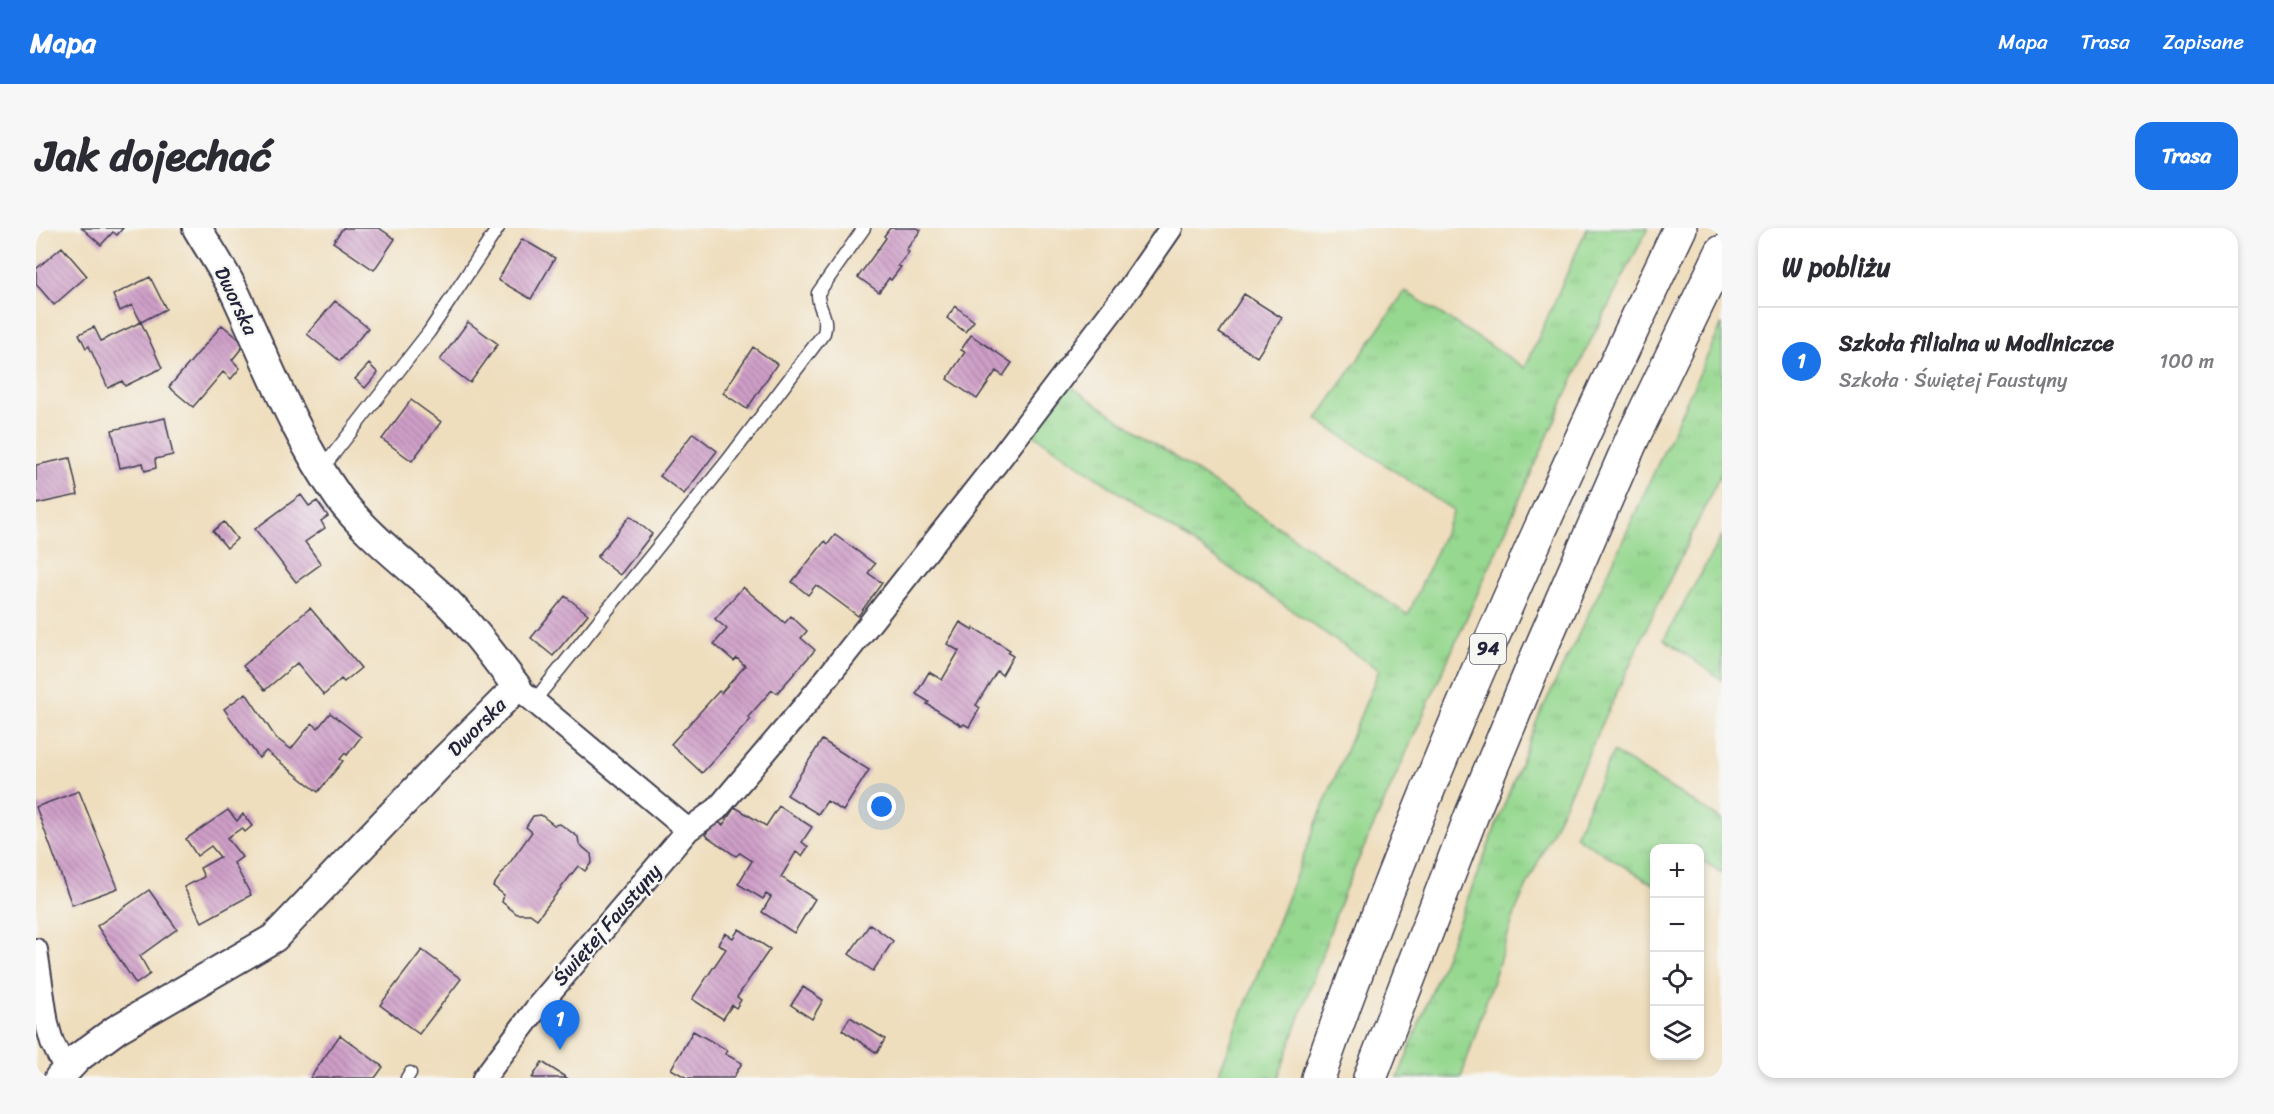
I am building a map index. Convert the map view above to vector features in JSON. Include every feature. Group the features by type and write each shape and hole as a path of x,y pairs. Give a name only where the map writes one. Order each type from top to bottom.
{"highway":[{"name":"94","path":"1318,1078 1449,740 1568,465 1680,228"},
{"name":"94","path":"1370,1078 1472,814 1535,662 1633,437 1722,252"}],"street":[{"name":"Dworska","path":"62,1074 117,1029 144,1011 274,938 437,766 526,694 474,630 341,501 321,471 282,399 234,293 197,228"},
{"name":"Świętej Faustyny","path":"484,1078 539,1005 688,830 717,809 807,704 1005,451 1131,286 1171,228"},
{"path":"526,694 688,830"},
{"path":"36,950 49,1033 62,1074"}],"lane":[{"path":"321,471 429,332 498,228"},
{"path":"526,694 728,460 824,333 826,317 817,300 818,293 864,228"}],"green space":[{"path":"1587,228 1648,228 1589,344 1344,892 1278,1078 1217,1078 1379,670 1032,433 1070,386 1408,615 1454,511 1317,419 1405,291 1525,368"},
{"path":"1722,324 1722,471 1517,907 1461,1078 1398,1078 1538,718 1601,588"},
{"path":"1722,536 1722,680 1664,639"},
{"path":"1613,752 1722,820 1722,873 1704,862 1704,844 1650,844 1650,883 1575,836"}],"building":[{"path":"82,228 123,228 117,235 113,232 101,245"},
{"path":"343,228 379,228 395,239 374,270 333,242"},
{"path":"890,228 921,230 906,250 909,252 898,266 901,267 879,292 858,277 886,238 884,236"},
{"path":"522,239 555,258 531,299 498,280"},
{"path":"62,247 87,276 54,305 36,284 36,269"},
{"path":"150,277 166,309 141,322 132,305 120,311 113,295"},
{"path":"1244,294 1282,318 1257,357 1219,333"},
{"path":"335,301 368,328 340,361 307,334"},
{"path":"955,306 974,321 965,332 947,318"},
{"path":"141,322 162,368 125,386 122,381 108,388 89,346 86,348 79,334 94,327 101,341"},
{"path":"468,322 498,344 470,383 440,360"},
{"path":"222,325 245,344 232,360 240,368 231,379 223,372 193,407 169,387"},
{"path":"971,335 1012,363 1003,376 996,371 977,399 947,379 965,352 961,350"},
{"path":"753,347 777,364 747,409 723,393"},
{"path":"369,364 378,373 365,388 355,379"},
{"path":"411,400 441,422 412,461 382,439"},
{"path":"165,418 173,455 155,459 156,468 145,471 143,463 120,468 112,430"},
{"path":"693,433 717,451 684,494 660,476"},
{"path":"70,458 78,495 36,504 36,465"},
{"path":"301,495 309,506 317,501 328,516 321,521 325,528 305,542 321,564 296,582 255,529"},
{"path":"630,516 652,534 620,575 597,557"},
{"path":"224,522 237,539 227,548 213,531"},
{"path":"835,535 875,564 868,573 882,583 858,616 816,585 808,595 792,582 825,541 828,544"},
{"path":"743,587 785,623 791,616 807,631 801,638 815,650 777,693 772,690 748,717 751,719 702,773 671,744 745,666 737,658 734,661 714,644 727,629 715,619"},
{"path":"565,596 588,614 553,656 531,638"},
{"path":"310,608 361,668 344,682 341,679 324,695 297,663 265,690 243,666"},
{"path":"960,622 1010,650 1008,653 1013,656 1002,675 997,671 976,705 980,708 969,727 964,724 962,726 927,704 929,702 916,694 929,672 942,680 959,651 947,644"},
{"path":"246,693 276,738 291,749 312,723 318,728 330,713 361,737 347,755 345,753 340,759 343,761 318,792 266,751 259,758 224,709"},
{"path":"822,740 869,770 843,811 827,801 818,814 787,795"},
{"path":"79,791 118,888 72,905 36,807"},
{"path":"779,806 812,827 802,842 808,847 802,856 796,852 781,877 815,899 794,933 762,912 771,897 766,894 763,899 738,884 752,861 740,853 736,856 705,835 716,821 723,825 735,807 766,826"},
{"path":"228,810 237,821 243,814 252,826 245,832 242,828 227,838 242,857 234,863 251,895 202,922 184,887 204,877 200,868 220,857 211,846 197,856 186,839"},
{"path":"541,815 554,825 560,824 578,837 579,844 591,854 592,862 585,871 578,866 537,919 530,914 517,914 502,902 504,895 493,886 532,832 526,827 533,816"},
{"path":"149,890 177,929 140,956 150,974 136,984 97,926"},
{"path":"870,924 893,941 873,971 849,954"},
{"path":"739,929 770,949 737,997 741,1000 736,1008 732,1005 723,1019 692,999 726,949 718,944 725,933 733,938"},
{"path":"422,950 461,979 419,1034 380,1005"},
{"path":"803,987 823,1000 812,1019 791,1005"},
{"path":"850,1017 885,1039 877,1053 842,1030"},
{"path":"693,1031 727,1050 725,1054 742,1063 733,1078 687,1078 671,1069"},
{"path":"340,1035 383,1067 375,1078 310,1078"},
{"path":"542,1062 567,1078 532,1078"}],"place":[{"name":"Szkoła filialna w Modlniczce","path":"560,1050"}]}
